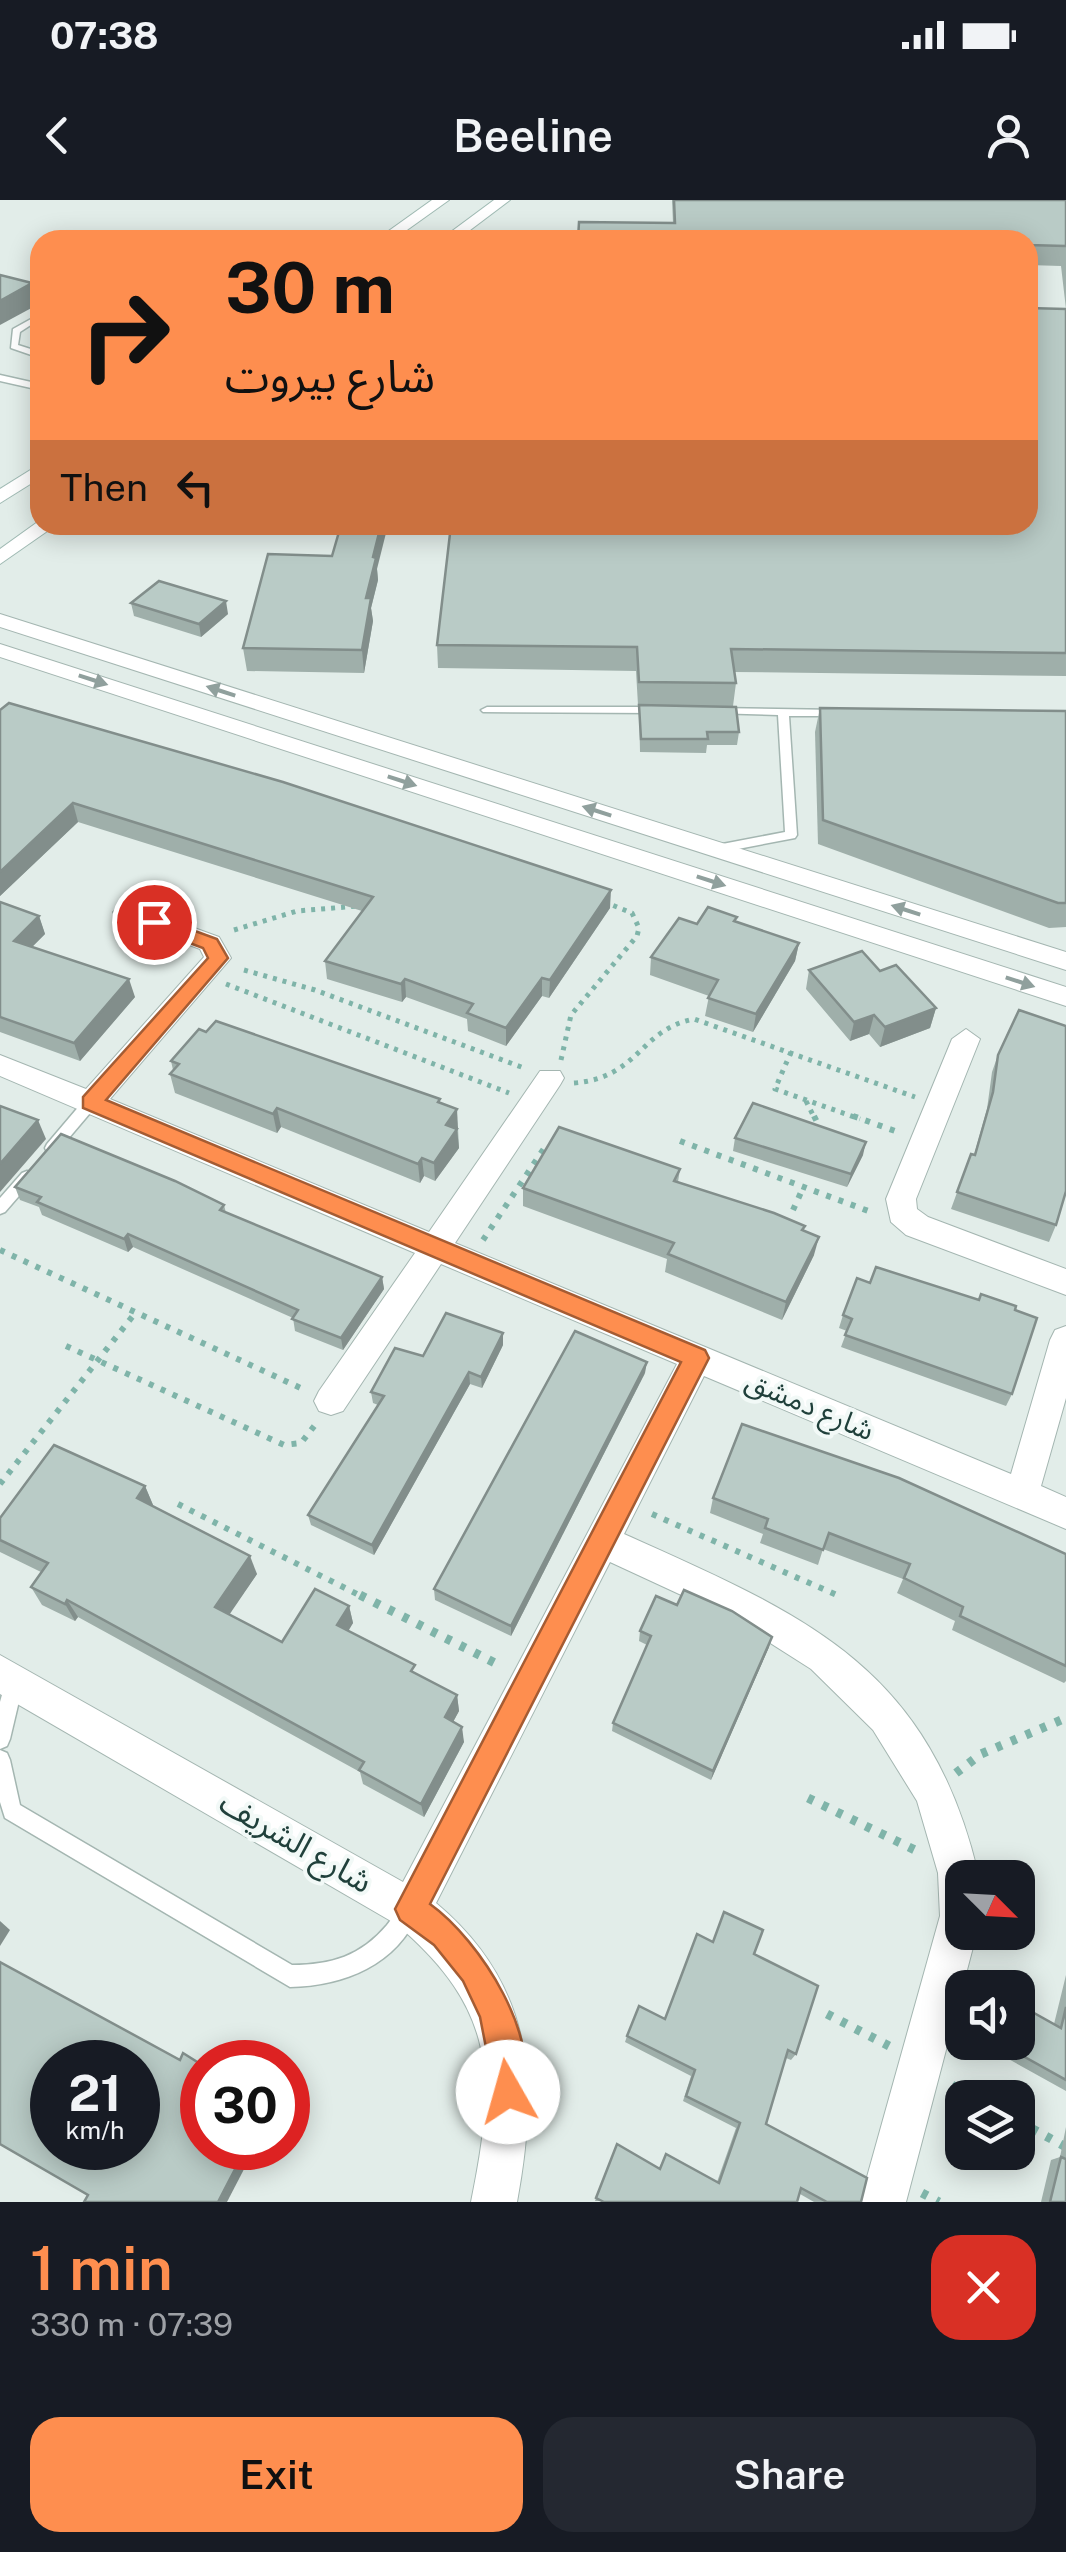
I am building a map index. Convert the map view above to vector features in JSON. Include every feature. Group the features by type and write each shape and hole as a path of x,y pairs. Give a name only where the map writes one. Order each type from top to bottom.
{"street":[{"path":"398,230 442,200"},
{"path":"461,230 504,200"},
{"path":"0,497 30,477"},
{"path":"0,558 32,535"},
{"path":"0,620 1066,961"},
{"path":"0,650 1066,996"},
{"path":"160,702 185,679"},
{"path":"247,731 273,708"},
{"path":"91,1102 210,961 126,912"},
{"path":"966,1039 900,1199 902,1214 917,1226 1066,1282"},
{"name":"شارع دمشق","path":"0,1065 1066,1513"},
{"path":"331,1402 541,1090"},
{"path":"1022,1494 1066,1340"},
{"path":"411,1909 696,1358"},
{"path":"602,1540 756,1612 822,1654 880,1712 933,1791 945,1816 956,1860"},
{"name":"شارع الشريف","path":"8,1676 411,1909 445,1934 474,1970 496,2014 508,2064 509,2119 494,2202"},
{"path":"883,2202 951,1950"}],"lane":[{"path":"0,341 30,322"},
{"path":"16,331 14,346 30,352"},
{"path":"0,378 30,385"},
{"path":"488,710 673,710"},
{"path":"710,710 860,714"},
{"path":"717,849 791,834 783,712"},
{"path":"0,1208 91,1102"},
{"path":"0,1739 8,1676"},
{"path":"0,1760 12,1811 290,1976 326,1977 361,1965 391,1941 411,1909"}],"path":[{"path":"541,1090 563,1056 571,1015 632,944 640,928 624,908 589,897"},
{"path":"210,961 274,916 347,909 369,899"},
{"path":"210,961 306,986 541,1090"},
{"path":"210,961 541,1090 586,1084 620,1074 664,1028 682,1019 705,1021 939,1106"},
{"path":"791,1052 773,1087 924,1142"},
{"path":"805,1100 819,1126"},
{"path":"680,1142 857,1209 902,1214"},
{"path":"469,1262 548,1144"},
{"path":"792,1210 803,1188"},
{"path":"0,1250 331,1402 301,1442 284,1445 66,1346"},
{"path":"0,1484 136,1312"},
{"path":"623,1501 839,1596"},
{"path":"178,1504 530,1680"},
{"path":"933,1791 981,1754 1066,1718"},
{"path":"808,1798 945,1864"},
{"path":"827,2014 921,2063"},
{"path":"1035,2130 1066,2147"}],"building":[{"path":"674,200 1066,200 1066,246 1038,245 1038,230 579,230 579,222 675,223"},
{"path":"0,275 30,282 30,284 0,301"},
{"path":"1038,308 1066,309 1066,653 731,649 736,683 639,682 637,647 437,645 450,535 1038,535"},
{"path":"338,535 378,535 366,598 371,598 362,650 243,648 268,554 332,556"},
{"path":"159,581 226,601 199,624 131,603"},
{"path":"9,703 283,782 611,890 550,980 542,978 506,1028 467,1013 473,1004 405,979 401,984 325,961 373,897 73,803 0,872 0,710"},
{"path":"639,705 736,707 739,732 707,732 708,739 641,739"},
{"path":"820,708 1066,711 1066,903 823,820"},
{"path":"0,902 39,916 14,941 129,979 74,1043 0,1017"},
{"path":"708,907 737,917 734,921 799,943 756,1014 708,998 718,980 651,957 679,918 697,924"},
{"path":"862,951 880,971 896,965 936,1008 885,1027 874,1015 854,1022 809,970"},
{"path":"1019,1010 1066,1026 1066,1191 1056,1225 957,1192 971,1154 975,1155 993,1092 998,1055"},
{"path":"216,1021 440,1099 438,1102 457,1109 446,1125 457,1129 434,1163 422,1158 418,1164 277,1108 273,1114 170,1074 179,1064 171,1061 199,1029 206,1032"},
{"path":"753,1103 866,1142 851,1174 735,1138"},
{"path":"0,1106 38,1120 0,1164"},
{"path":"559,1127 680,1169 674,1181 805,1226 802,1230 819,1237 786,1302 668,1254 674,1243 523,1188"},
{"path":"61,1134 175,1181 224,1205 220,1210 382,1277 341,1338 292,1319 298,1310 128,1234 124,1239 37,1202 41,1197 15,1187"},
{"path":"876,1267 979,1300 981,1294 1037,1318 1012,1394 845,1335 852,1319 843,1315 857,1278 870,1283"},
{"path":"446,1313 503,1333 481,1377 469,1372 372,1545 308,1515 384,1396 371,1392 395,1348 423,1356"},
{"path":"575,1331 647,1362 511,1626 434,1589"},
{"path":"742,1424 899,1478 1066,1554 1066,1666 960,1616 963,1607 904,1578 910,1564 829,1533 823,1550 765,1528 768,1519 713,1498"},
{"path":"54,1445 145,1486 137,1498 250,1556 215,1607 282,1642 315,1589 349,1606 337,1625 415,1665 411,1671 457,1695 445,1717 462,1727 421,1804 359,1770 364,1762 67,1600 65,1604 31,1587 48,1563 0,1540 0,1518"},
{"path":"684,1590 732,1611 772,1637 713,1771 613,1723 651,1636 640,1631 656,1596 677,1605"},
{"path":"724,1912 763,1930 754,1954 818,1986 796,2054 788,2050 766,2124 867,2178 861,2202 827,2202 801,2188 797,2202 604,2202 596,2198 617,2144 660,2169 666,2154 719,2183 740,2123 686,2096 695,2070 627,2036 639,2006 665,2019 697,1934 713,1942"},
{"path":"0,1962 143,2040 30,2040 30,2161 0,2144"},
{"path":"1066,2007 1066,2080 1030,2060 1035,2060 1035,2013 1061,2028"},
{"path":"160,2049 180,2060 180,2170 235,2170 218,2202 84,2202 88,2195 45,2170 160,2170"},
{"path":"1061,2157 1066,2159 1066,2202 1050,2202"}],"route":[{"path":"154,922 210,943 218,952 216,965 91,1102 696,1358 411,1909 445,1934 474,1970 496,2014 508,2064 508,2092"}]}
